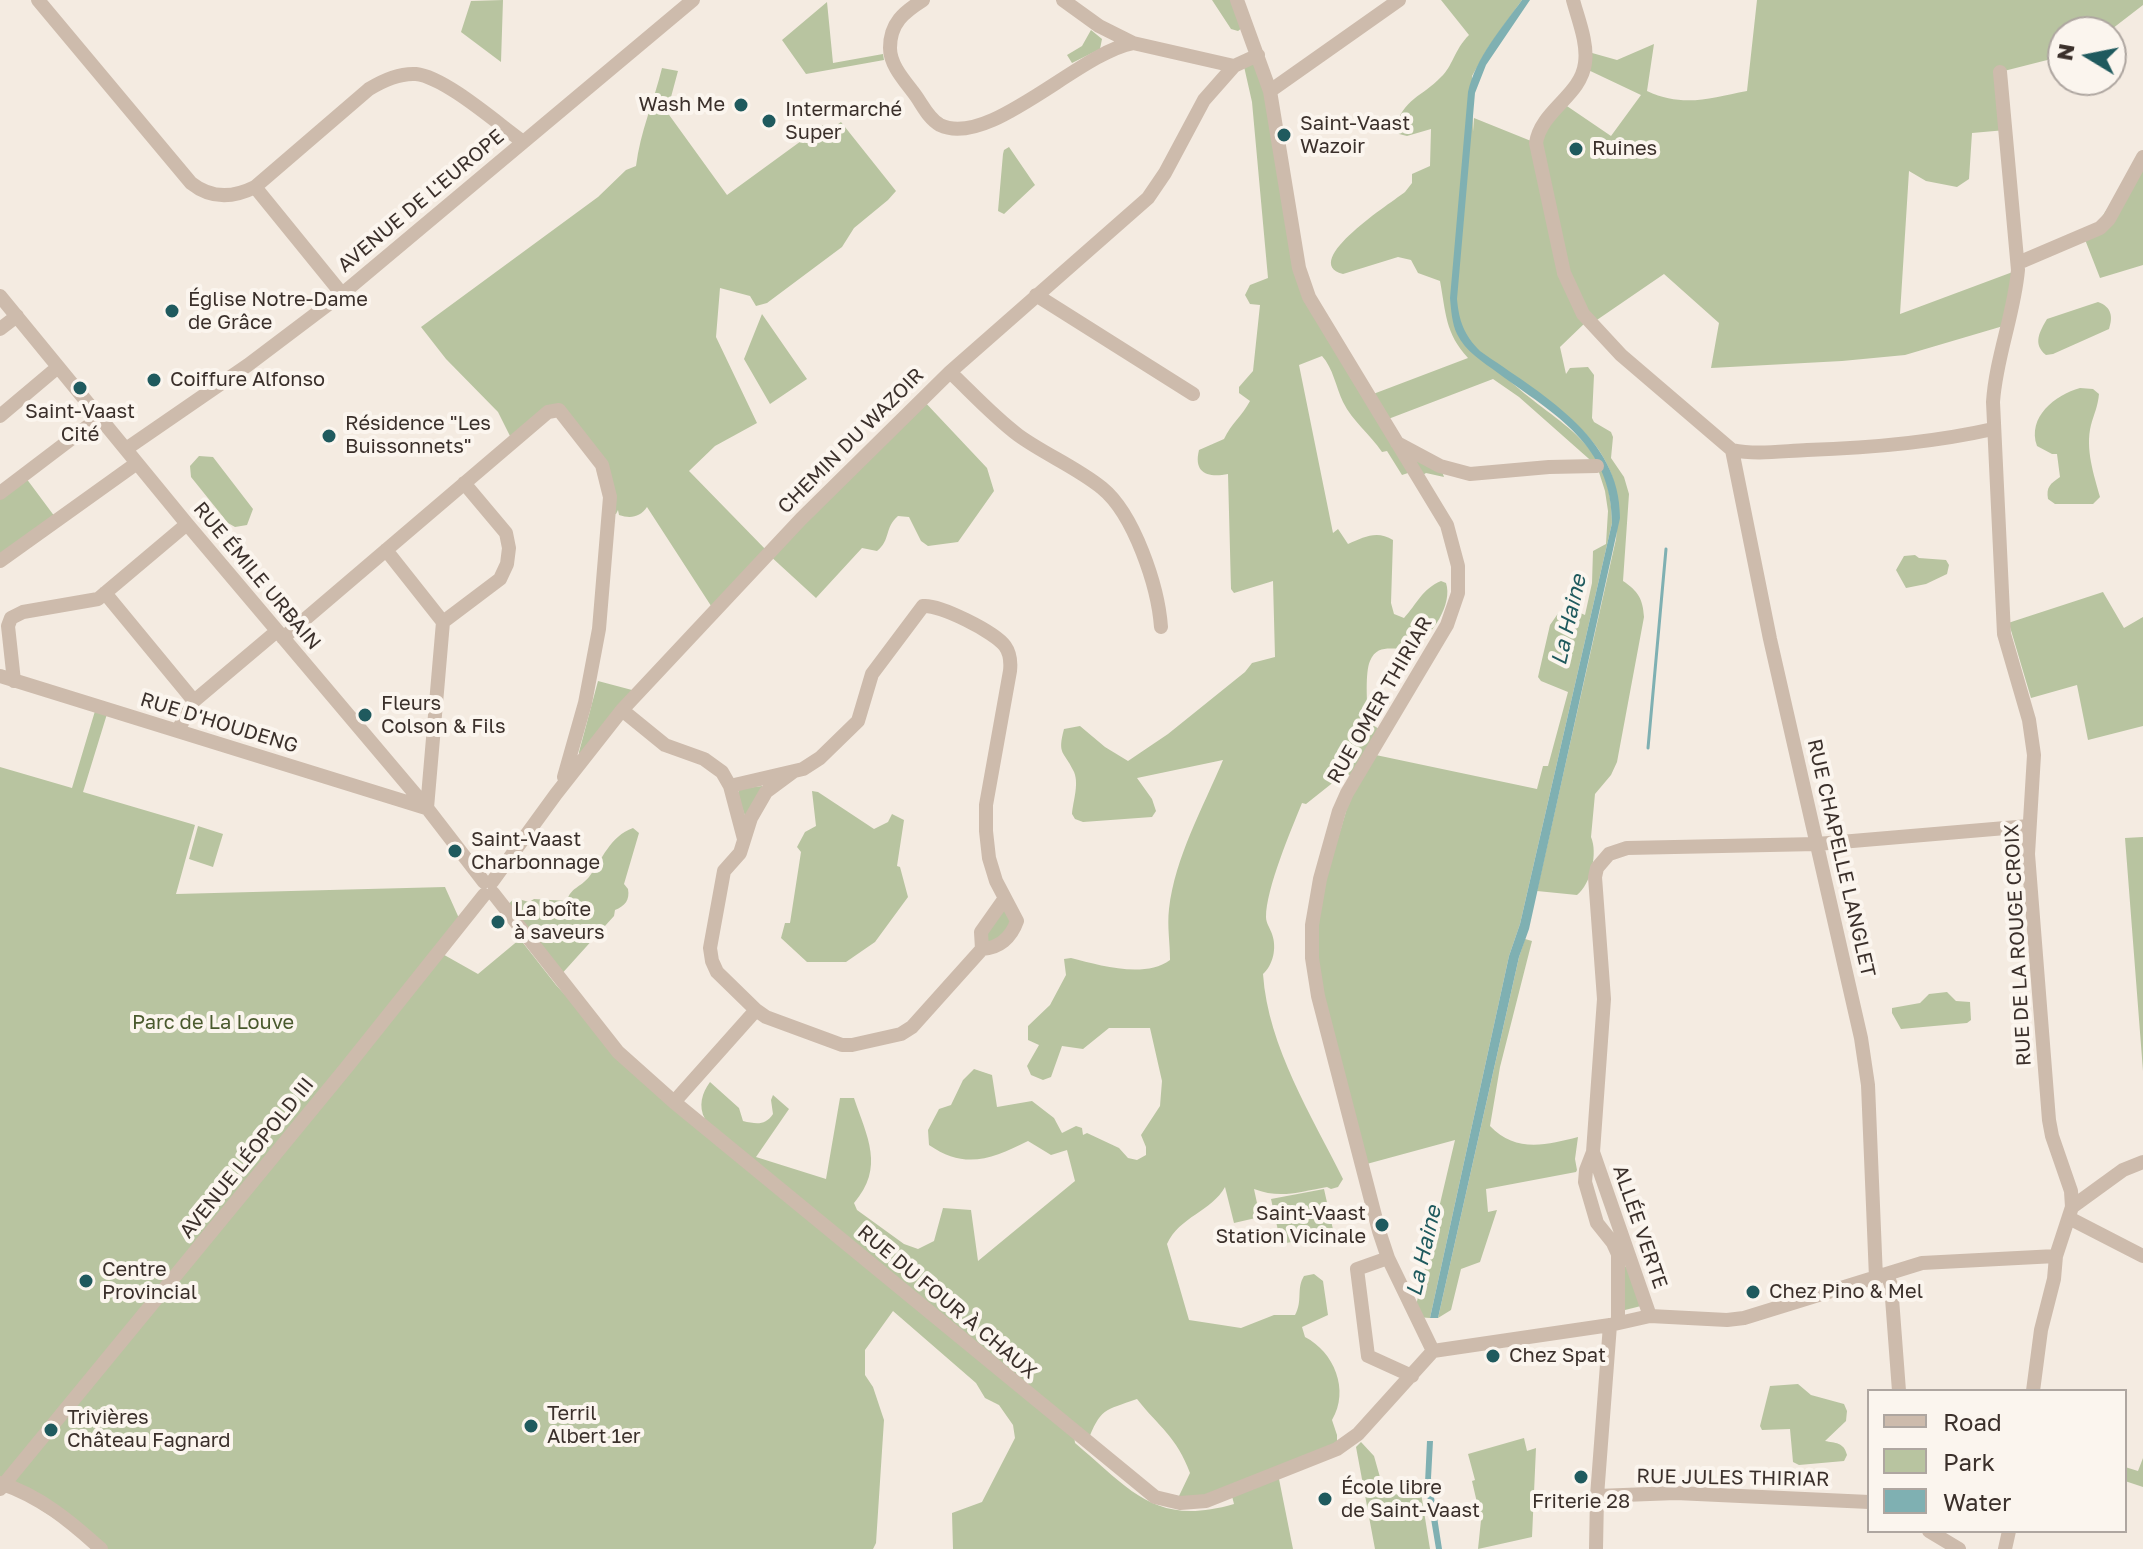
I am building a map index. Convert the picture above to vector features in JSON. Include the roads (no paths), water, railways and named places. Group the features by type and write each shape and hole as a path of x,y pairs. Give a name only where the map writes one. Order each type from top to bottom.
{"street":[{"path":"38,0 191,183 201,191 223,196 244,193 255,187 369,89 383,81 416,74 434,80 522,141"},
{"name":"AVENUE DE L'EUROPE","path":"126,449 248,365 342,294 693,0"},
{"path":"923,0 897,20 891,55 895,66 932,119 951,128 974,128 992,122 1106,51 1133,43"},
{"path":"1063,0 1099,26 1133,43 1234,66"},
{"name":"RUE OMER THIRIAR","path":"1237,0 1270,91 1299,268 1305,287 1451,535 1458,566 1458,593 1447,625 1339,811 1320,879 1311,943 1318,996 1379,1231 1388,1258 1433,1351"},
{"path":"1270,91 1399,0"},
{"path":"1573,0 1585,51 1584,68 1573,88 1542,125 1536,143 1564,273 1583,314 1602,336 1732,450 1755,452 1893,447 1947,440 1993,429"},
{"name":"CHEMIN DU WAZOIR","path":"488,888 622,710 801,519 950,372 1148,198 1165,173 1195,114 1234,66 1258,55"},
{"name":"RUE DE LA ROUGE CROIX","path":"2000,72 2018,263 2016,293 1994,385 1993,429 2004,634 2032,736 2034,755 2028,854 2049,1120 2071,1191 2070,1212"},
{"path":"2018,263 2100,228 2109,219 2143,157"},
{"path":"255,187 342,294"},
{"path":"1036,295 1193,394"},
{"name":"RUE ÉMILE URBAIN","path":"0,296 187,524 427,808 488,888"},
{"path":"0,329 17,316"},
{"path":"0,416 58,367"},
{"path":"950,372 1009,428 1091,480 1114,500 1146,559 1159,601 1161,627"},
{"path":"178,730 194,701 386,550 548,412 559,410 602,465 610,497 603,591 592,667 574,748 556,794"},
{"path":"0,493 100,417"},
{"path":"1396,443 1440,466 1470,474 1597,466"},
{"name":"RUE CHAPELLE LANGLET","path":"1732,450 1770,639 1861,1038 1882,1276 1891,1285 1899,1389"},
{"path":"0,561 137,463"},
{"path":"443,622 500,579 508,556 506,533 464,483"},
{"path":"7,679 8,626 11,618 23,612 98,599 187,524"},
{"path":"386,550 443,622 427,808"},
{"path":"105,593 194,701"},
{"path":"730,786 803,769 853,728 872,674 923,606 936,606 998,638 1009,652 1011,661 986,805 986,831 992,869 1017,916 1016,926 999,945 982,949 912,1027 901,1034 842,1045 766,1017 717,972 710,955 724,871 740,853 757,806 766,792 793,772"},
{"name":"RUE D'HOUDENG","path":"7,679 427,808"},
{"path":"622,710 670,748 709,762 722,772 730,786 744,840"},
{"path":"1817,844 2029,826"},
{"name":"ALLÉE VERTE","path":"1596,1549 1597,1496 1618,1254 1613,1243 1599,1228 1587,1192 1586,1170 1593,1152 1603,1020 1594,886 1597,868 1609,854 1627,848 1817,844"},
{"name":"RUE DU FOUR À CHAUX","path":"488,888 618,1052 674,1102 1137,1484 1161,1499 1180,1503 1206,1501 1337,1449 1358,1434 1433,1351"},
{"name":"AVENUE LÉOPOLD III","path":"2,1484 346,1068 488,888"},
{"path":"982,949 981,932 1005,898"},
{"path":"674,1102 756,1010"},
{"name":"ALLÉE VERTE","path":"1593,1152 1650,1316"},
{"path":"2033,1389 2056,1256 2070,1212 2123,1170 2143,1162"},
{"path":"2070,1212 2143,1256"},
{"path":"1433,1351 1650,1316 1744,1318 1927,1262 2056,1256"},
{"path":"1388,1258 1357,1269 1368,1356 1371,1360 1412,1376"},
{"path":"2,1484 15,1488 67,1518 101,1549"},
{"name":"RUE JULES THIRIAR","path":"1597,1496 1676,1493 1867,1502"},
{"path":"1932,1533 1959,1549"}],"water":[{"path":"1522,0 1530,0 1486,65 1475,93 1457,299 1459,314 1466,333 1480,351 1550,401 1592,440 1607,463 1617,489 1620,518 1529,929 1519,957 1438,1318 1430,1318 1509,956 1520,924 1612,523 1602,472 1591,452 1559,418 1470,351 1460,340 1452,316 1450,298 1468,92 1483,55"},
{"path":"1427,1441 1433,1441 1431,1478 1442,1549 1436,1549 1425,1483"}],"waterway":[{"path":"1648,748 1666,549"}],"place":[{"name":"Wash Me","path":"741,105"},
{"name":"Intermarché Super","path":"769,121"},
{"name":"Saint-Vaast Wazoir","path":"1284,135"},
{"name":"Ruines","path":"1576,149"},
{"name":"Église Notre-Dame de Grâce","path":"172,311"},
{"name":"Coiffure Alfonso","path":"154,380"},
{"name":"Saint-Vaast Cité","path":"80,388"},
{"name":"Résidence \"Les Buissonnets\"","path":"329,436"},
{"name":"Fleurs Colson & Fils","path":"365,715"},
{"name":"Saint-Vaast Charbonnage","path":"455,851"},
{"name":"La boîte à saveurs","path":"498,922"},
{"name":"Saint-Vaast Station Vicinale","path":"1382,1225"},
{"name":"Centre Provincial","path":"86,1281"},
{"name":"Chez Pino & Mel","path":"1753,1292"},
{"name":"Chez Spat","path":"1493,1356"},
{"name":"Terril Albert 1er","path":"531,1426"},
{"name":"Trivières Château Fagnard","path":"51,1430"},
{"name":"Friterie 28","path":"1581,1477"},
{"name":"École libre de Saint-Vaast","path":"1325,1499"}],"water label":[{"name":"La Haine","path":"1569,620"},
{"name":"La Haine","path":"1424,1251"}],"park label":[{"name":"Parc de La Louve","path":"213,1023"}]}
